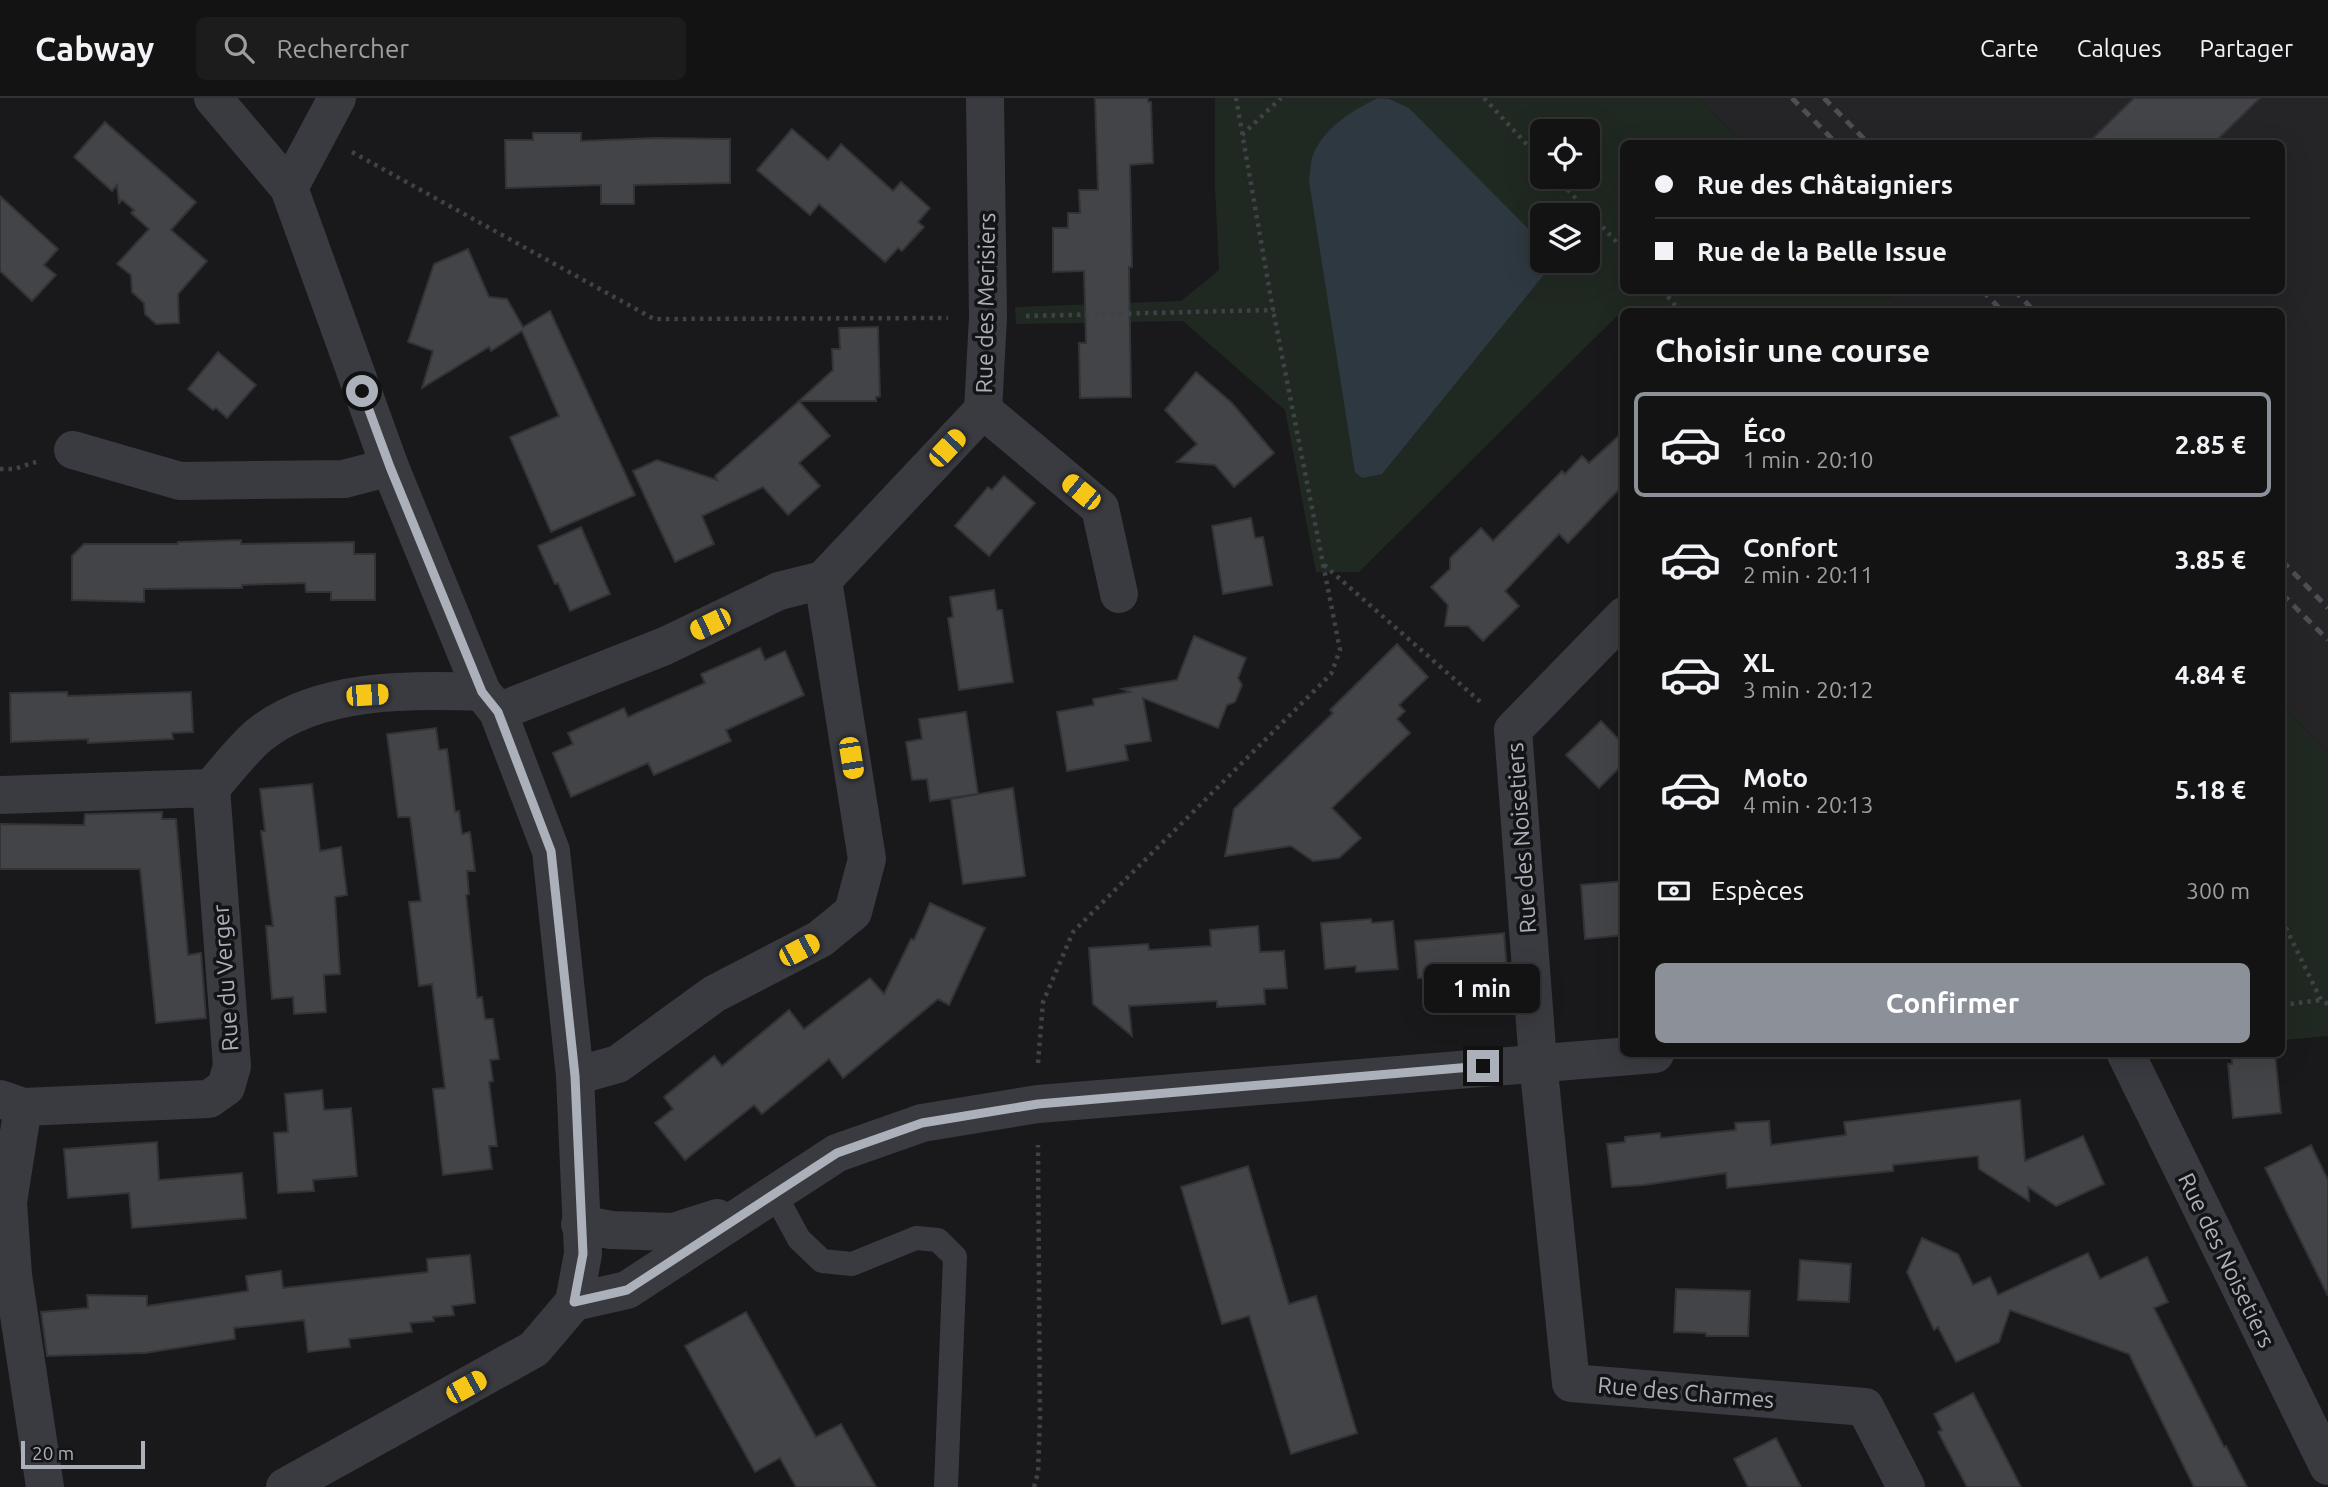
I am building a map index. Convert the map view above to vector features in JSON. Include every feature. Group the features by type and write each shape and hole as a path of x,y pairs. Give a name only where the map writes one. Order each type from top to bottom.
{"street":[{"path":"213,98 289,188 390,467 551,851 575,1076 583,1254 574,1302 534,1349 285,1487"},
{"path":"289,188 337,98"},
{"name":"Rue des Merisiers","path":"823,580 983,410 988,317 985,98"},
{"path":"983,410 1100,508 1119,594"},
{"path":"73,450 180,481 344,479 390,467"},
{"path":"0,795 211,788 259,736 294,715 345,697 435,690 490,702 665,646 779,591 823,580 867,859 853,912 820,939 714,994 618,1064 575,1076"},
{"name":"Rue des Noisetiers","path":"1538,1062 1513,730 1620,620"},
{"name":"Rue du Verger","path":"45,1487 13,1275 8,1202 12,1103 209,1099 226,1087 232,1066 211,788"},
{"path":"574,1302 627,1290 837,1153 922,1123 1038,1104 1620,1056"},
{"name":"Rue des Noisetiers","path":"2127,1057 2328,1466"},
{"name":"Rue des Charmes","path":"1538,1062 1572,1383 1866,1407 1906,1487"},
{"path":"580,1224 611,1230 673,1232 763,1200"}],"lane":[{"path":"763,1200 822,1261 852,1264 916,1238 938,1240 954,1257 946,1487"}],"path":[{"path":"1034,1487 1038,1473 1040,1418 1037,1075 1043,1002 1073,932 1331,674 1340,650 1273,310 1236,98"},
{"path":"1242,135 1281,98"},
{"path":"1484,98 1530,148"},
{"path":"318,133 654,319 988,317 1273,310"},
{"path":"1567,189 1620,246"},
{"path":"1665,294 1677,308"},
{"path":"1323,565 1513,730"},
{"path":"2285,926 2321,1000 2328,1004"},
{"path":"2285,1004 2321,1000"}],"shaded area":[{"path":"1215,98 1699,98 1739,140 1620,140 1620,294 1886,294 1901,308 1620,308 1620,319 1617,316 1359,572 1316,572 1285,410 1183,321 1016,324 1015,307 1181,301 1219,270"},
{"path":"1378,98 1389,99 1409,108 1530,231 1530,273 1545,273 1382,474 1362,478 1355,472 1309,181 1312,158 1323,138 1339,122"},
{"path":"1699,98 2328,98 2328,753 2285,708 2285,308 1901,308 1886,294 2285,294 2285,140 1739,140"},
{"path":"2285,708 2328,753 2328,1036 2285,1040"}],"building":[{"path":"1095,98 1148,98 1148,102 1151,102 1153,163 1130,165 1131,397 1080,398 1079,343 1086,343 1084,271 1053,272 1053,228 1068,228 1068,213 1080,213 1079,190 1098,190"},
{"path":"2134,98 2260,98 2217,140 2091,140"},
{"path":"105,122 196,202 171,230 207,261 178,294 179,323 156,324 145,314 144,303 132,292 131,275 117,264 149,229 131,213 134,210 122,200 119,203 117,185 112,191 74,157"},
{"path":"792,129 828,160 841,144 893,191 901,182 930,208 918,222 924,227 902,251 898,248 885,262 819,204 810,215 757,170"},
{"path":"533,133 581,133 581,141 730,139 730,183 634,185 634,204 601,204 601,185 506,188 505,140 533,140"},
{"path":"0,196 58,249 44,265 56,275 32,301 0,271"},
{"path":"468,249 489,297 507,299 523,327 550,311 635,495 551,532 510,437 559,416 522,331 491,351 489,347 422,388 433,351 408,342 434,264"},
{"path":"878,327 880,396 876,397 876,401 799,401 833,370 832,349 840,349 839,328"},
{"path":"218,352 256,385 227,418 188,389"},
{"path":"1196,372 1232,403 1274,453 1234,487 1215,465 1177,462 1197,444 1165,410"},
{"path":"799,401 830,436 799,463 820,486 788,515 763,487 702,516 714,544 675,562 633,471 657,460 717,480 715,476"},
{"path":"1620,435 1620,488 1568,543 1559,534 1505,591 1519,606 1483,641 1468,626 1445,626 1448,605 1431,587 1450,569 1450,558 1481,528 1493,541 1562,471 1565,474 1582,456 1589,463"},
{"path":"1004,476 1035,503 989,556 955,526 988,487 992,490"},
{"path":"1251,518 1255,538 1263,537 1272,585 1223,594 1212,526"},
{"path":"581,527 610,594 570,611 538,546"},
{"path":"241,540 241,544 354,542 354,554 375,554 375,600 331,600 331,592 306,592 305,583 242,585 242,588 144,589 144,602 72,600 72,556 84,544 178,544"},
{"path":"994,590 997,610 1002,610 1013,682 959,690 948,618 953,617 950,597"},
{"path":"1194,636 1246,658 1238,678 1242,685 1235,702 1227,705 1218,728 1143,698 1151,741 1125,745 1128,760 1067,771 1057,712 1094,705 1093,699 1130,692 1122,689 1177,680"},
{"path":"1397,644 1428,677 1399,705 1405,711 1397,719 1410,733 1332,808 1361,838 1339,858 1313,861 1291,846 1225,856 1234,809 1333,713 1330,710"},
{"path":"760,648 765,660 785,651 804,695 726,730 731,741 654,775 648,763 571,797 553,753 573,744 568,733 624,708 628,717 705,683 701,674"},
{"path":"67,692 68,696 191,692 193,732 172,733 173,739 88,743 88,739 11,742 10,693"},
{"path":"966,712 978,794 930,801 927,779 912,780 906,742 922,739 919,719"},
{"path":"1601,721 1620,741 1620,767 1599,788 1566,755"},
{"path":"436,728 439,750 447,749 455,812 459,811 462,834 470,832 475,871 467,871 469,894 466,895 477,998 482,997 485,1019 493,1019 499,1059 490,1060 493,1081 489,1082 497,1146 489,1146 492,1169 443,1175 433,1089 445,1088 432,984 419,986 409,902 421,901 410,817 398,817 387,734"},
{"path":"312,784 320,851 341,847 347,895 335,897 340,974 324,975 326,1012 294,1014 293,997 272,999 266,926 273,926 261,831 265,831 260,789"},
{"path":"1013,788 1025,876 963,884 951,799"},
{"path":"162,812 162,819 176,819 188,955 201,953 206,1018 156,1023 140,869 0,869 0,824 84,825 85,814"},
{"path":"1620,881 1620,935 1585,939 1581,885"},
{"path":"930,903 985,928 949,1005 938,999 843,1078 829,1059 762,1114 754,1105 685,1160 655,1123 673,1109 664,1097 714,1056 722,1066 789,1010 804,1029 870,978 884,994 911,939 914,940"},
{"path":"1371,919 1372,923 1393,921 1398,969 1356,972 1356,966 1325,969 1321,923"},
{"path":"1258,926 1260,952 1284,951 1287,988 1264,989 1265,1004 1217,1007 1217,1001 1129,1006 1132,1036 1093,1004 1089,948 1148,944 1149,950 1211,946 1210,930"},
{"path":"1504,933 1507,971 1480,973 1482,993 1429,997 1428,978 1418,978 1415,941"},
{"path":"2232,1057 2275,1057 2281,1113 2233,1118 2228,1064 2232,1064"},
{"path":"322,1090 324,1110 351,1108 357,1176 313,1180 314,1191 278,1193 274,1133 288,1132 285,1094"},
{"path":"2020,1100 2025,1161 2083,1136 2104,1184 2056,1206 2028,1187 2029,1201 1979,1169 1978,1156 1893,1165 1893,1171 1727,1188 1726,1173 1612,1187 1607,1144 1625,1142 1625,1137 1660,1133 1661,1138 1736,1130 1735,1123 1769,1121 1771,1145 1846,1135 1844,1122"},
{"path":"157,1142 159,1180 242,1173 246,1218 132,1228 129,1193 68,1198 64,1149"},
{"path":"2311,1145 2328,1180 2328,1296 2265,1168"},
{"path":"1248,1166 1289,1304 1316,1296 1357,1433 1291,1454 1249,1316 1222,1324 1181,1187"},
{"path":"1922,1238 1958,1254 1973,1285 1990,1277 1998,1295 2088,1253 2100,1279 2147,1257 2168,1302 2154,1308 2247,1487 2194,1487 2129,1354 2010,1310 1999,1342 1956,1362 1938,1327 1934,1330 1907,1272"},
{"path":"470,1255 475,1303 452,1306 454,1315 433,1317 434,1321 410,1323 412,1332 349,1339 350,1347 308,1352 304,1320 234,1328 235,1339 145,1353 47,1356 41,1312 88,1308 87,1295 147,1296 147,1306 248,1291 246,1276 281,1271 283,1288 428,1272 427,1259"},
{"path":"1800,1260 1851,1264 1849,1302 1798,1300"},
{"path":"1676,1289 1750,1291 1748,1336 1706,1336 1706,1333 1674,1332"},
{"path":"746,1312 816,1437 841,1424 876,1487 796,1487 780,1458 755,1472 685,1346"},
{"path":"1973,1393 2021,1487 1967,1487 1938,1432 1942,1430 1934,1414"},
{"path":"1776,1438 1801,1487 1748,1487 1734,1459"}],"railway":[{"path":"1792,98 1833,140"},
{"path":"1824,98 1865,140"},
{"path":"1986,294 1999,308"},
{"path":"2018,294 2031,308"},
{"path":"2285,564 2328,608"},
{"path":"2285,597 2328,640"}],"route":[{"path":"362,391 390,467 482,692 498,712 551,851 575,1076 583,1254 574,1302 627,1290 837,1153 922,1123 1038,1104 1483,1066"}]}
